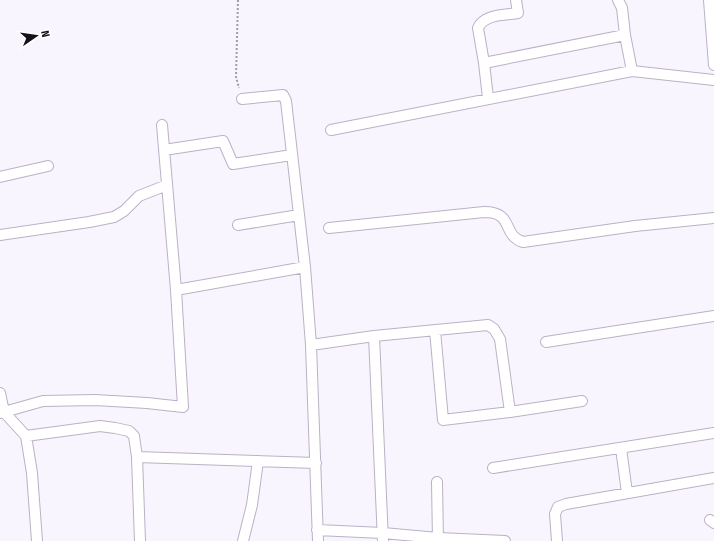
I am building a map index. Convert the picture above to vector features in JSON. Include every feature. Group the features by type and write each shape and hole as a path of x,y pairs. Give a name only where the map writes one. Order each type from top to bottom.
{"street":[{"path":"488,98 478,28 480,23 485,19 518,12 516,0"},
{"path":"618,0 622,8 625,35 632,71"},
{"path":"709,0 714,65"},
{"path":"484,63 625,35"},
{"path":"331,130 488,98 632,71 714,80"},
{"path":"242,99 283,95 286,101 305,267 312,345 318,541"},
{"path":"2,413 43,401 95,400 147,403 183,408 176,290 162,126"},
{"path":"164,150 223,141 233,164 292,155"},
{"path":"0,176 48,166"},
{"path":"0,236 114,217 124,211 139,196 167,185"},
{"path":"330,228 494,212 502,216 517,240 524,242 635,226 714,218"},
{"path":"238,225 299,215"},
{"path":"176,290 305,267"},
{"path":"546,342 714,316"},
{"path":"312,345 374,336 488,325 494,329 500,339 510,412"},
{"path":"436,330 443,420 582,401"},
{"path":"374,336 383,537"},
{"path":"0,393 2,413 26,436 32,473 37,541"},
{"path":"26,436 100,426 129,431 134,436 137,457 140,541"},
{"path":"493,468 714,433"},
{"path":"621,448 628,493"},
{"path":"137,457 316,463"},
{"path":"243,541 252,505 258,461"},
{"path":"557,541 554,514 558,507 566,504 714,478"},
{"path":"437,482 438,540"},
{"path":"317,530 383,537 505,541"}],"path":[{"path":"238,0 236,78 242,99"}]}
